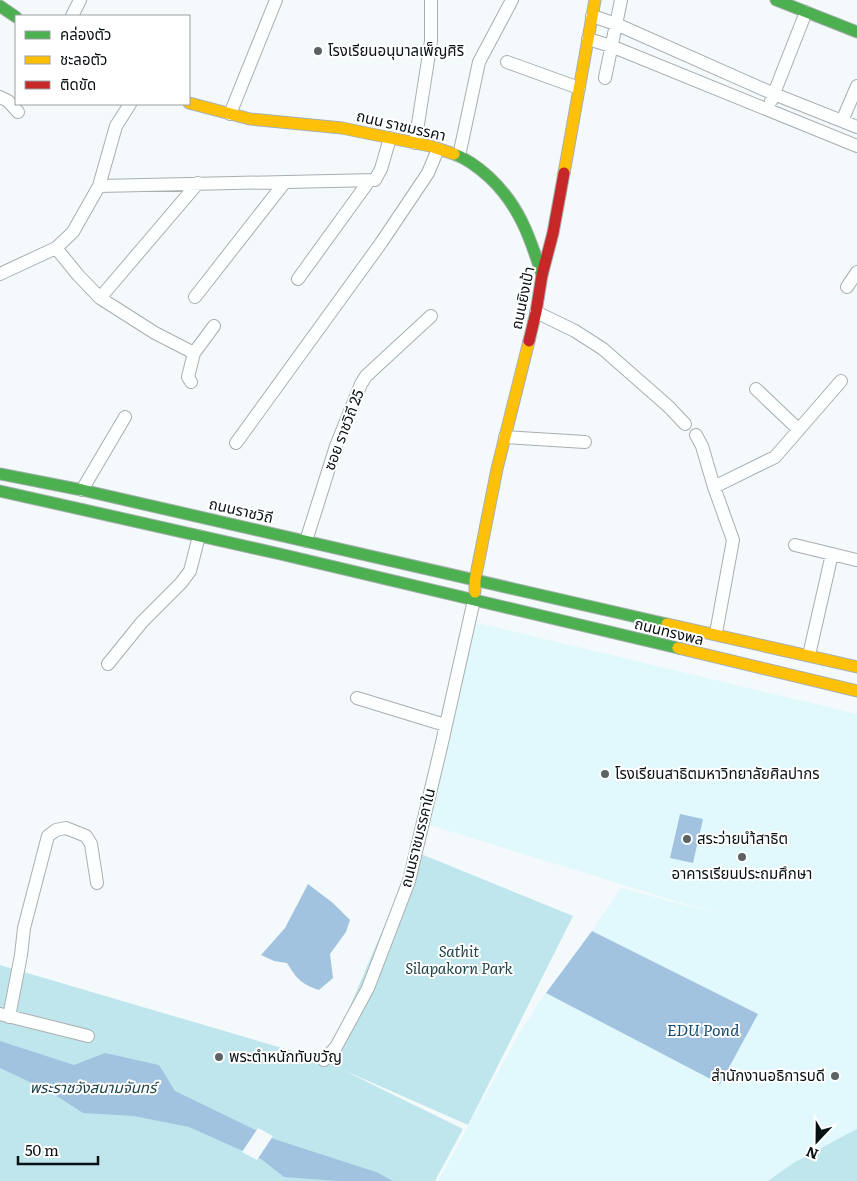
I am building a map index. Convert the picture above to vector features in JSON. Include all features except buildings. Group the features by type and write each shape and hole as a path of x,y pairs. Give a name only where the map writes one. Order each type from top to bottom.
{"main road":[{"name":"ถนนยิงเป้า","path":"474,600 475,580 505,437 536,312 542,275 554,233 595,0"},
{"path":"776,0 791,3 806,12 857,32"},
{"path":"0,6 15,16"},
{"name":"ถนน ราชมรรคา","path":"190,103 230,114 268,121 342,128 416,143 459,156 478,167 503,190 520,216 530,238 542,275"},
{"name":"ถนนราชวิถี","path":"0,474 82,490 475,580"},
{"path":"0,491 474,600"},
{"name":"ถนนทรงพล","path":"475,580 857,666"},
{"name":"ถนนทรงพล","path":"474,600 857,692"}],"street":[{"path":"72,15 80,0"},
{"path":"230,114 276,0"},
{"path":"416,143 431,41 432,0"},
{"path":"459,156 479,62 512,0"},
{"path":"605,78 620,0"},
{"path":"768,111 806,12"},
{"path":"592,16 616,24 774,94 857,127"},
{"path":"588,39 611,46 857,146"},
{"path":"507,62 579,88"},
{"path":"842,121 857,86"},
{"path":"0,97 8,101 18,112"},
{"path":"0,274 56,248 73,232 99,186 116,126 129,105"},
{"path":"99,186 369,181 377,178 390,138"},
{"path":"236,443 380,243 428,172 438,149"},
{"path":"298,279 369,181"},
{"path":"195,296 285,182"},
{"path":"100,298 198,183"},
{"path":"530,238 543,239 554,233"},
{"path":"56,248 100,298 155,332 194,353"},
{"path":"847,287 857,272"},
{"path":"536,312 575,331 603,349 669,407 685,424"},
{"name":"ซอย ราชวิถี 25","path":"306,541 336,446 361,384 366,376 431,316"},
{"path":"192,382 188,377 194,353 214,326"},
{"path":"714,487 770,461 841,381"},
{"path":"756,389 798,430"},
{"path":"82,490 125,417"},
{"path":"696,435 707,459 714,487 733,540 716,633"},
{"path":"505,437 585,442"},
{"path":"108,664 142,622 181,583 190,571 199,536"},
{"path":"795,545 856,560"},
{"path":"808,655 832,554"},
{"name":"ถนนราชมรรคาใน","path":"324,1060 336,1048 368,988 409,882 474,600"},
{"path":"357,698 445,725"},
{"path":"88,1036 4,1015 21,955 24,928 48,836 56,830 66,828 86,836 91,844 97,883"}],"shaded area":[{"path":"469,621 857,714 857,1181 438,1181 520,1032 621,888 721,915 423,823"}],"green space":[{"name":"พระราชวังสนามจันทร์","path":"416,852 573,916 468,1125 341,1069 463,1129 435,1181 0,1181 0,965 323,1060 333,1046"},
{"path":"857,1129 857,1181 768,1181 795,1162"}],"water":[{"name":"สระว่ายนำ้สาธิต","path":"680,814 703,819 693,863 670,858"},
{"path":"308,884 333,903 350,920 346,932 330,954 333,978 319,990 308,986 300,980 287,963 274,961 261,955 285,928"},
{"name":"EDU Pond","path":"592,931 758,1014 720,1084 546,993"},
{"path":"0,1041 74,1065 105,1053 159,1065 175,1091 274,1139 376,1172 393,1181 338,1181 284,1177 261,1159 189,1127 134,1116 83,1113 49,1091 0,1068"}],"pier":[{"path":"258,1128 273,1136 257,1160 242,1152"}],"traffic: fast":[{"path":"776,0 857,32"},
{"path":"0,6 15,16"},
{"path":"454,154 469,161 481,170 508,199 516,210 528,235 542,275"},
{"path":"0,474 82,490 667,624"},
{"path":"0,491 280,554 678,648"}],"traffic: slow":[{"path":"564,173 595,0"},
{"path":"190,103 250,119 342,128 430,146 454,154"},
{"path":"475,592 475,580 497,469 529,341"},
{"path":"667,624 857,667"},
{"path":"678,648 857,691"}],"traffic: jam":[{"path":"529,341 564,173"}],"place":[{"name":"โรงเรียนอนุบาลเพ็ญศิริ","path":"318,51"},
{"name":"โรงเรียนสาธิตมหาวิทยาลัยศิลปากร","path":"605,774"},
{"name":"สระว่ายนำ้สาธิต","path":"687,839"},
{"name":"อาคารเรียนประถมศึกษา","path":"742,857"},
{"name":"พระตำหนักทับขวัญ","path":"219,1057"},
{"name":"สำนักงานอธิการบดี","path":"835,1076"}],"park label":[{"name":"Sathit Silapakorn Park","path":"459,960"}]}
